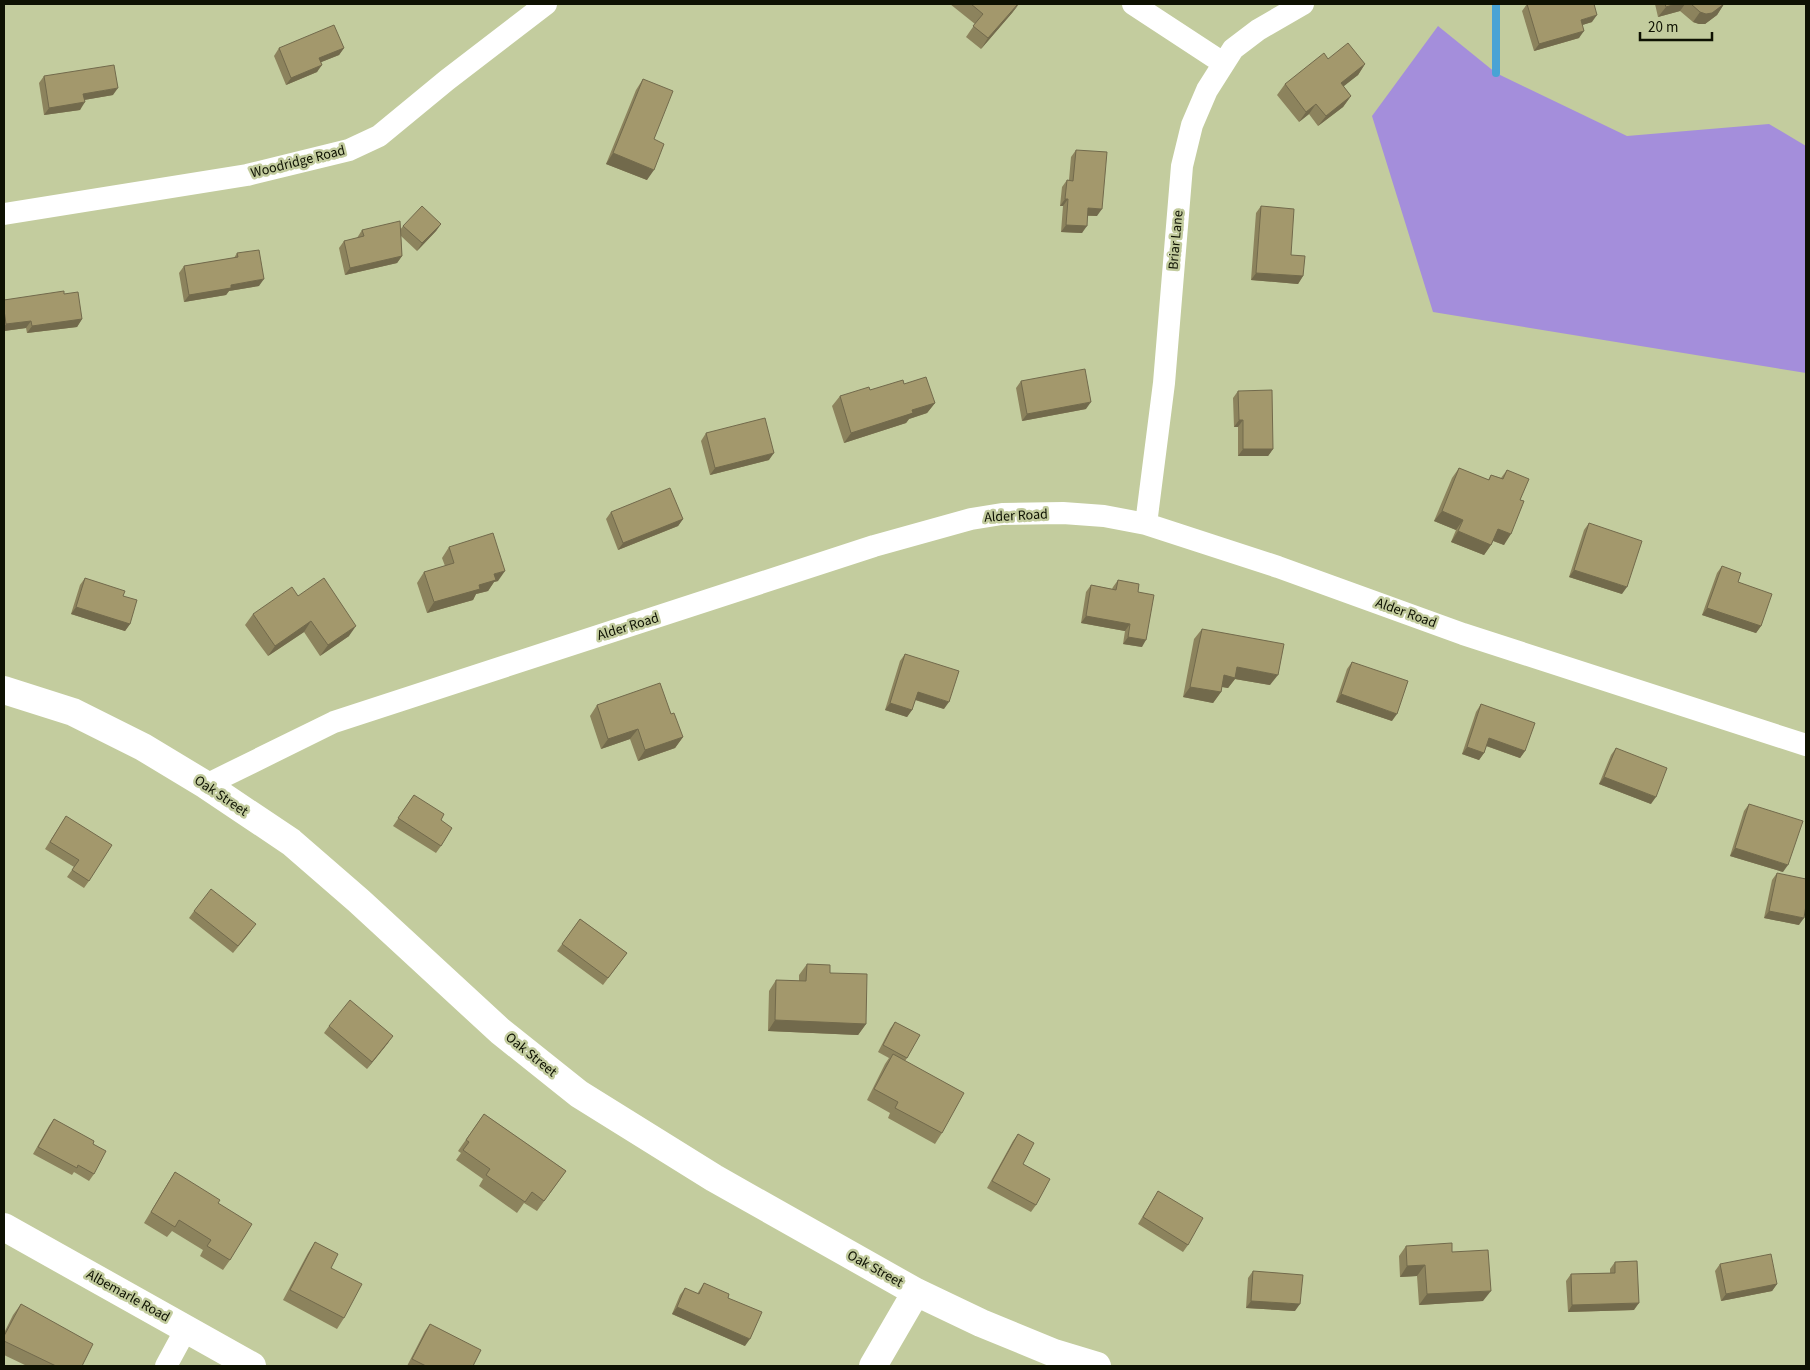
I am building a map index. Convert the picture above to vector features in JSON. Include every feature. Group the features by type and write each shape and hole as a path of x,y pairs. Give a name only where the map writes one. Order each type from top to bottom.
{"street":[{"name":"Woodridge Road","path":"4,214 247,175 349,150 379,136 447,80 546,4"},
{"path":"1132,4 1223,63"},
{"name":"Briar Lane","path":"1146,524 1164,383 1182,166 1192,125 1207,90 1233,49 1258,30 1303,4"},
{"name":"Alder Road","path":"206,785 334,722 507,665 666,616 874,546 971,519 1002,514 1063,513 1104,516 1146,524 1278,567 1463,634 1806,745"},
{"name":"Oak Street","path":"4,690 73,712 143,747 206,785 290,842 359,901 500,1031 579,1094 714,1178 916,1292 1054,1353 1098,1366"},
{"name":"Albemarle Road","path":"4,1226 252,1366"},
{"path":"873,1366 916,1292"},
{"path":"166,1366 186,1329"}],"shaded area":[{"path":"1438,26 1496,73 1627,136 1769,124 1806,146 1806,373 1433,312 1372,116"}],"building":[{"path":"971,4 1018,4 988,38 973,26 983,14"},
{"path":"1527,4 1594,4 1597,15 1581,20 1584,31 1539,44"},
{"path":"1665,4 1676,4 1666,7"},
{"path":"1691,4 1724,4 1712,13 1706,14 1700,12"},
{"path":"334,25 344,48 319,58 322,65 291,78 279,48"},
{"path":"1348,43 1365,64 1341,83 1351,96 1326,116 1316,104 1306,112 1285,84 1324,53 1328,59"},
{"path":"114,65 118,88 83,94 85,102 49,108 44,76"},
{"path":"643,79 673,91 654,139 664,144 654,170 613,153"},
{"path":"1076,150 1107,152 1102,209 1088,208 1087,226 1066,225 1068,199 1065,199 1067,180 1073,181"},
{"path":"422,206 441,224 422,243 403,226"},
{"path":"1261,206 1294,209 1291,255 1305,256 1303,276 1256,273"},
{"path":"400,221 402,256 350,268 344,241 364,236 362,230"},
{"path":"259,250 264,279 231,285 231,288 189,295 184,266 238,257 237,253"},
{"path":"64,291 64,294 78,292 82,319 32,326 31,321 6,324 4,300"},
{"path":"1085,369 1091,402 1027,414 1021,381"},
{"path":"926,377 935,403 912,410 913,413 851,433 840,396 869,387 870,390 903,380 904,384"},
{"path":"1272,390 1273,449 1243,449 1243,420 1239,420 1238,391"},
{"path":"765,418 774,453 715,468 706,433"},
{"path":"1459,468 1489,480 1491,475 1503,479 1507,470 1529,479 1520,500 1524,501 1511,534 1498,529 1491,545 1458,531 1463,520 1442,511"},
{"path":"670,488 683,519 623,543 611,512"},
{"path":"1589,523 1642,541 1627,587 1574,570"},
{"path":"493,533 505,571 494,574 496,580 479,585 480,589 434,602 424,572 454,563 449,547"},
{"path":"1722,566 1741,573 1738,582 1772,594 1761,626 1707,608"},
{"path":"85,578 125,591 123,596 137,600 130,624 76,607"},
{"path":"324,578 356,626 328,645 311,621 275,646 253,614 292,587 298,596"},
{"path":"1118,580 1139,584 1138,592 1154,595 1146,640 1128,637 1130,624 1086,616 1091,585 1116,590"},
{"path":"1202,629 1284,644 1278,675 1237,667 1235,678 1224,675 1221,692 1190,687"},
{"path":"905,654 959,671 949,702 918,692 912,710 890,703"},
{"path":"1352,662 1408,681 1397,714 1341,694"},
{"path":"660,683 671,714 674,713 683,737 645,750 638,729 608,739 597,705"},
{"path":"1481,704 1535,723 1525,751 1489,738 1484,753 1467,747"},
{"path":"1616,748 1667,768 1656,797 1604,777"},
{"path":"414,795 444,814 441,820 452,828 441,846 398,818"},
{"path":"1749,804 1803,821 1788,865 1735,848"},
{"path":"66,816 112,845 89,881 72,870 79,860 50,842"},
{"path":"1777,873 1806,879 1804,918 1769,911"},
{"path":"211,889 256,924 238,946 194,911"},
{"path":"580,919 627,953 608,978 562,944"},
{"path":"807,964 830,965 830,973 867,974 866,1024 775,1020 776,980 806,981"},
{"path":"350,1000 393,1036 372,1062 329,1026"},
{"path":"895,1022 920,1035 907,1058 883,1045"},
{"path":"893,1054 964,1093 942,1133 895,1108 898,1102 874,1089"},
{"path":"484,1114 566,1171 544,1201 532,1192 525,1202 486,1175 490,1169 463,1150 469,1142 466,1140"},
{"path":"54,1119 94,1141 93,1144 106,1151 94,1174 78,1165 77,1168 38,1147"},
{"path":"1018,1134 1034,1143 1023,1164 1050,1179 1036,1205 992,1181"},
{"path":"175,1172 220,1200 218,1203 252,1224 230,1260 207,1246 211,1240 179,1220 175,1227 151,1212"},
{"path":"1158,1191 1203,1218 1188,1245 1143,1217"},
{"path":"315,1242 338,1254 331,1268 362,1284 344,1318 290,1290"},
{"path":"1452,1243 1452,1252 1488,1250 1491,1291 1427,1294 1425,1265 1407,1266 1406,1246"},
{"path":"1771,1254 1777,1284 1726,1294 1720,1264"},
{"path":"1637,1261 1639,1303 1572,1305 1571,1274 1615,1273 1615,1262"},
{"path":"1253,1271 1303,1275 1300,1304 1251,1301"},
{"path":"704,1283 729,1294 728,1298 762,1312 750,1339 677,1307 685,1288 699,1294"},
{"path":"21,1304 93,1344 82,1366 56,1366 4,1341 4,1336"},
{"path":"430,1324 481,1350 473,1366 426,1366 412,1359"}],"waterway":[{"path":"1496,4 1496,73"}]}
